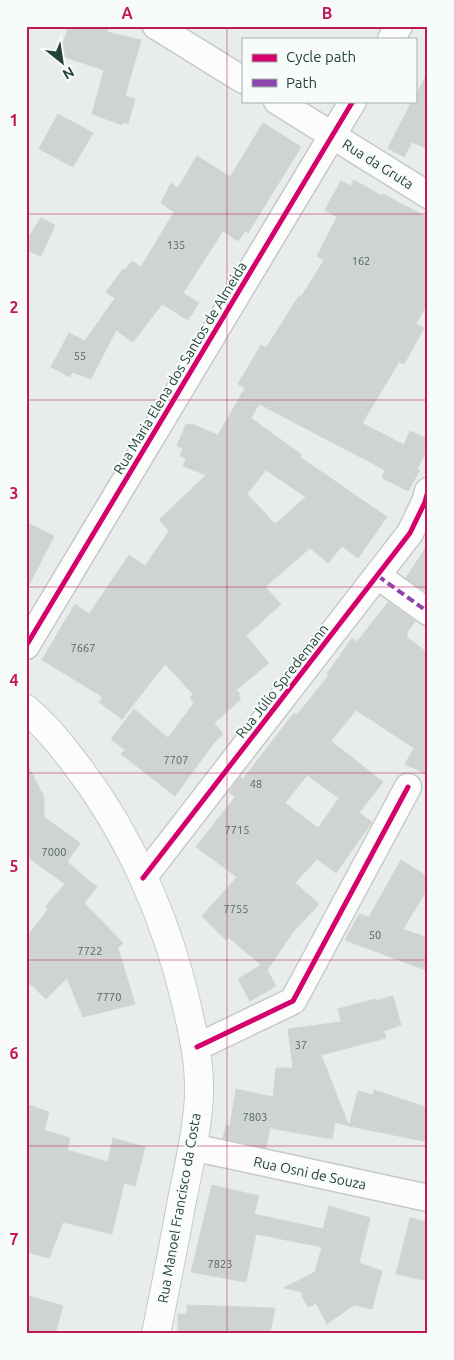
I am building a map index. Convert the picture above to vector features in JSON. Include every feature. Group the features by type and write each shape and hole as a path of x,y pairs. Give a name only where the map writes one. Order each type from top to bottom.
{"main road":[{"name":"Rua Manoel Francisco da Costa","path":"26,709 58,742 86,778 126,843 143,878 170,946 183,988 197,1047 199,1096 192,1147 156,1334"}],"street":[{"path":"156,26 242,79"},
{"path":"392,38 399,26"},
{"name":"Rua da Gruta","path":"279,102 428,195"},
{"name":"Rua Maria Elena dos Santos de Almeida","path":"26,646 352,102"},
{"name":"Rua Júlio Spredemann","path":"143,878 410,534 428,491"},
{"path":"378,576 428,612"},
{"path":"197,1047 293,1001 408,787"},
{"name":"Rua Osni de Souza","path":"192,1147 428,1198"}],"building":[{"path":"69,26 109,26 107,32 141,40 125,96 135,99 128,124 123,122 122,125 92,114 104,70 59,55"},
{"path":"428,72 428,149 412,142 404,157 388,148 411,102 416,102 416,94"},
{"path":"58,114 93,133 73,167 39,149"},
{"path":"263,123 301,147 248,233 245,231 238,241 223,231 183,293 199,303 188,320 162,304 133,342 116,330 91,379 72,372 70,377 51,367 69,333 85,341 115,298 106,292 123,269 125,270 132,261 141,267 174,212 161,203 171,183 178,188 197,156 230,177"},
{"path":"354,180 428,218 428,303 416,324 424,328 404,364 399,362 362,423 404,445 410,431 428,439 428,448 417,469 420,470 408,491 382,478 385,470 259,404 251,418 302,455 300,457 387,517 358,558 342,546 328,563 310,548 265,587 281,604 246,636 269,663 236,690 240,694 238,696 241,699 214,723 223,734 213,744 175,796 121,754 125,750 111,739 134,709 168,738 194,703 190,698 193,694 165,664 122,719 99,702 103,697 42,660 75,604 89,614 129,555 145,566 169,531 159,520 206,475 183,466 186,458 180,456 183,448 177,446 186,424 192,424 218,435 245,388 238,384 261,345 266,348 324,260 317,256 337,217 325,210 341,181 351,186","holes":["266,470 306,497 275,524 247,494"]},
{"path":"41,218 55,225 41,256 26,250 26,241"},
{"path":"26,522 54,536 26,591"},
{"path":"428,544 428,593 406,578"},
{"path":"388,602 415,621 406,637 428,653 428,775 405,764 414,748 356,710 331,741 383,782 359,813 372,822 336,873 317,859 295,883 319,904 293,932 267,970 276,986 250,1001 238,979 261,965 228,937 226,940 202,916 237,877 196,847 235,797 229,792 240,777 243,779 294,713 297,715 329,675 327,674 352,638 357,642","holes":["307,775 339,798 318,828 285,803"]},
{"path":"26,762 44,797 44,817 80,843 67,862 97,887 84,903 123,943 118,948 135,1004 83,1017 67,978 46,999 26,980 26,937 48,909 46,906 65,884 26,856"},
{"path":"401,860 428,877 428,888 403,929 428,938 428,971 345,940 359,914 369,917"},
{"path":"393,996 401,1025 384,1031 386,1038 321,1055 349,1126 335,1122 332,1139 270,1128 266,1148 223,1138 226,1126 230,1126 236,1089 273,1097 276,1068 293,1068 288,1029 341,1022 338,1009"},
{"path":"374,1090 428,1108 428,1142 349,1126 358,1091 373,1095"},
{"path":"26,1104 49,1112 44,1130 70,1138 67,1150 108,1162 113,1138 145,1147 135,1186 124,1183 112,1234 63,1222 49,1258 26,1252"},
{"path":"212,1185 259,1196 254,1214 323,1229 329,1206 370,1218 359,1263 382,1271 372,1309 354,1305 327,1324 316,1303 308,1307 302,1292 284,1288 315,1272 322,1247 256,1234 246,1282 191,1272"},
{"path":"410,1218 428,1222 428,1281 396,1274"},
{"path":"26,1295 63,1306 55,1334 26,1334"},
{"path":"187,1305 275,1308 270,1334 183,1334 183,1332 178,1331 178,1314 187,1314"}],"marked path":[{"path":"378,576 428,612"}],"cycle path":[{"path":"26,646 352,102"},
{"path":"143,878 410,533 425,502 428,491"},
{"path":"197,1047 293,1001 408,787"}]}
